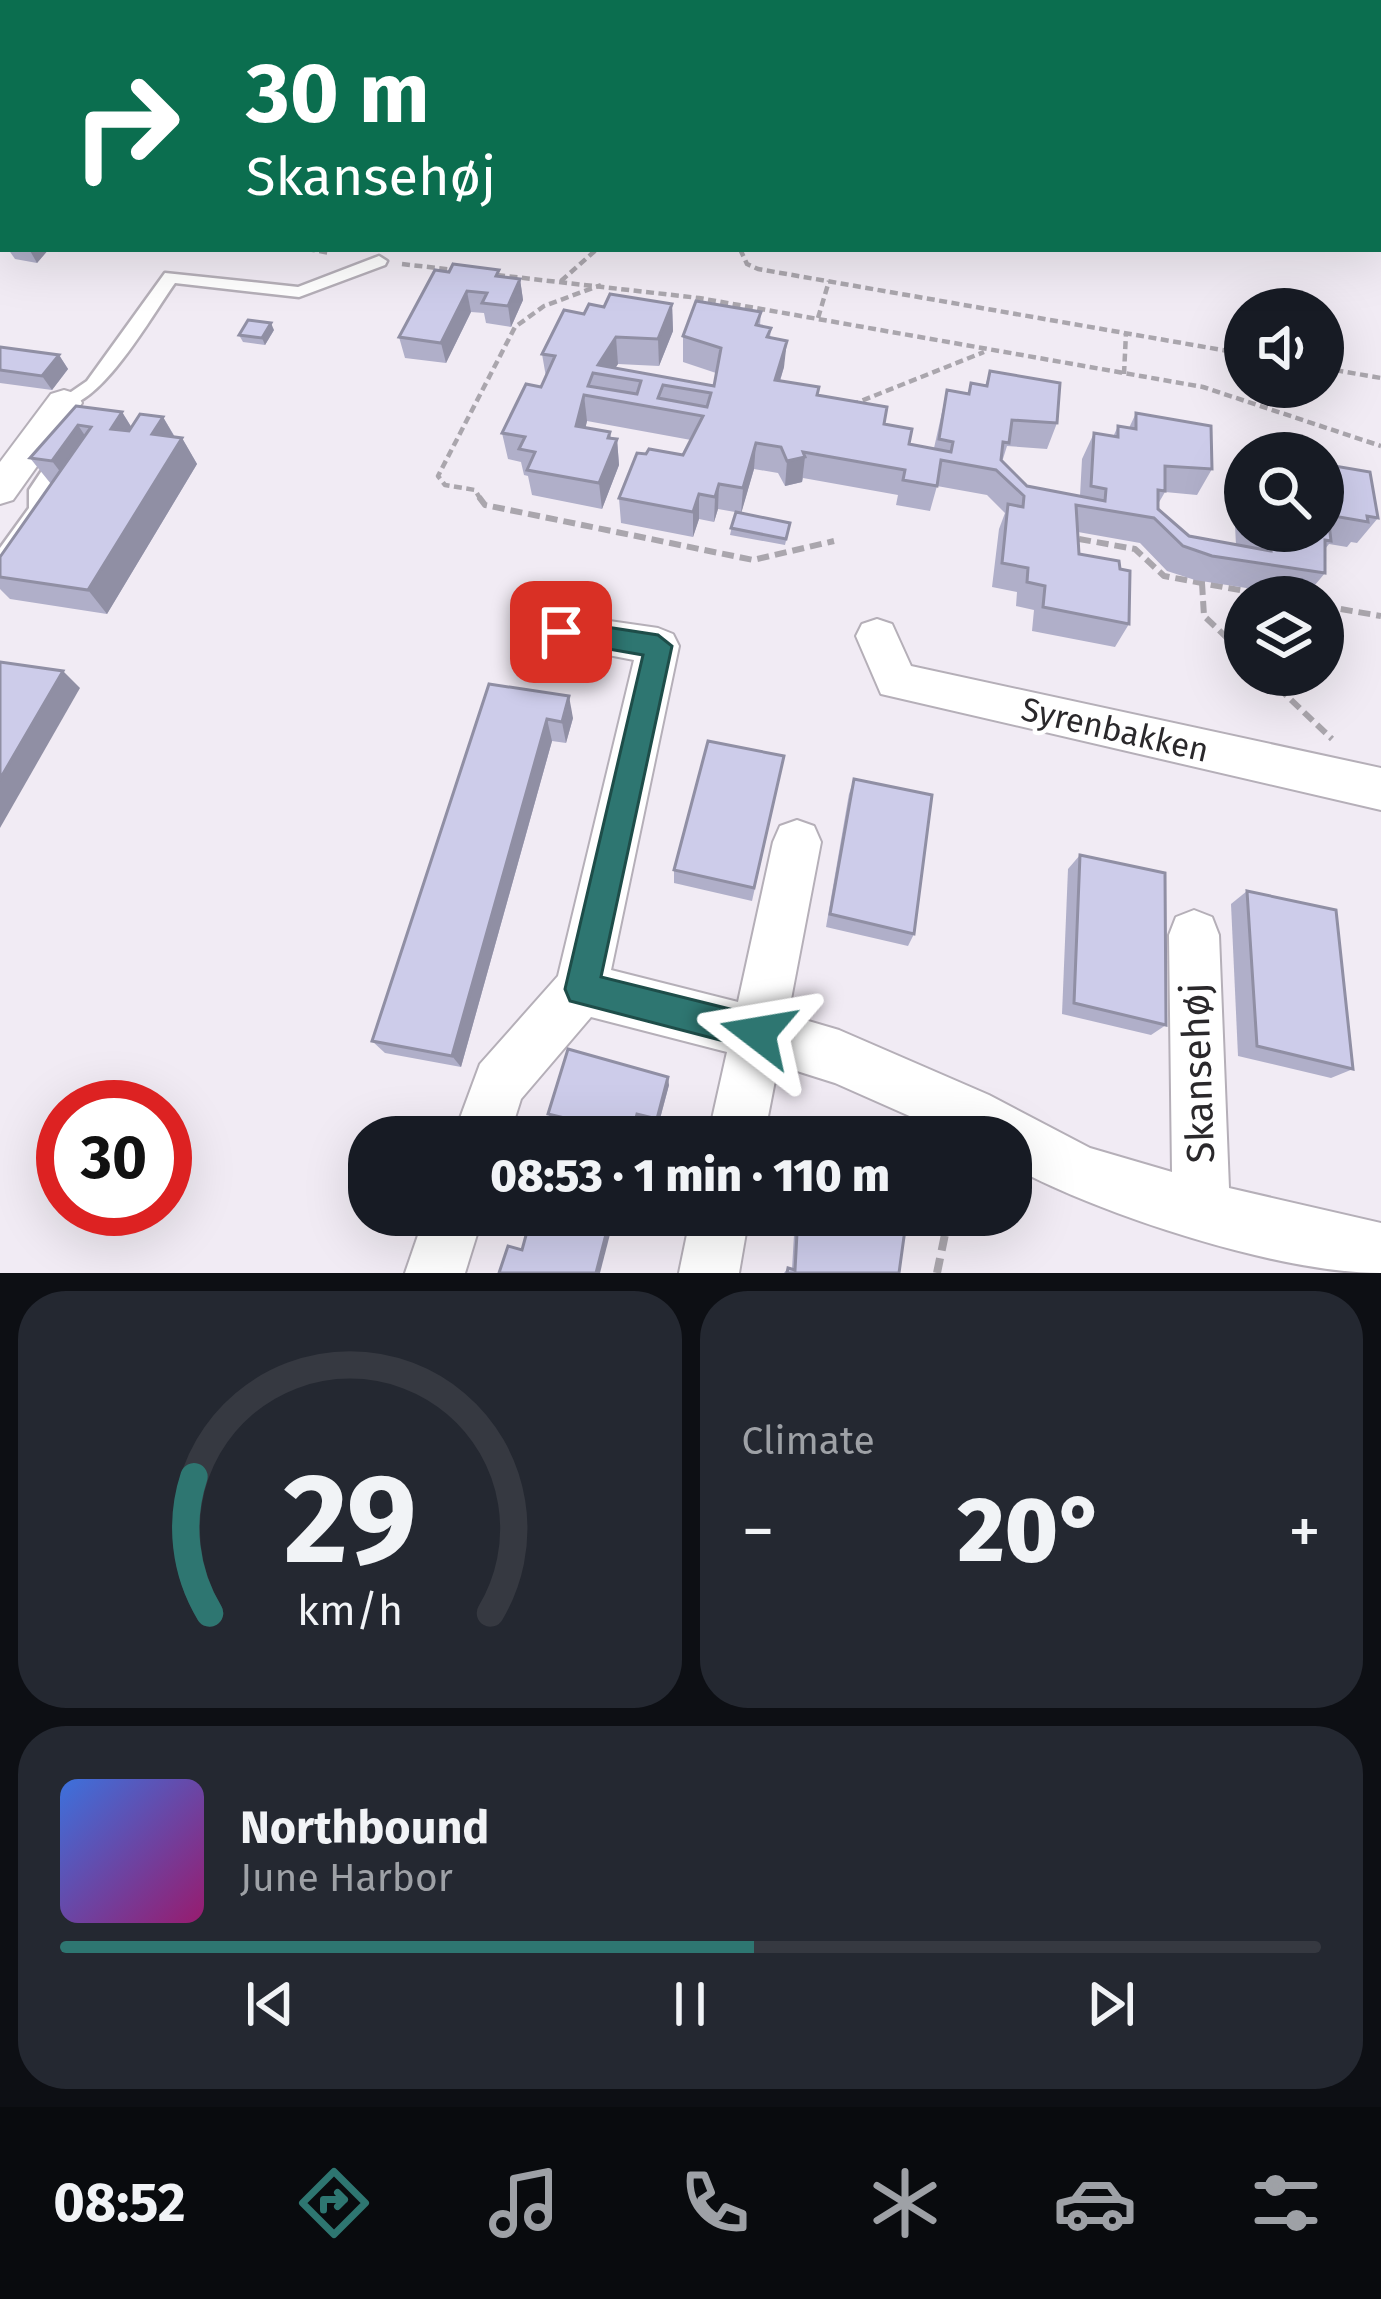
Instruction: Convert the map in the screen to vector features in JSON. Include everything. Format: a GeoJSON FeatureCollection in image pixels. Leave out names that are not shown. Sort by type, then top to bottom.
{"type":"FeatureCollection","features":[{"type":"Feature","properties":{"kind":"street"},"geometry":{"type":"LineString","coordinates":[[0,490],[79,416]]}},
{"type":"Feature","properties":{"kind":"street"},"geometry":{"type":"LineString","coordinates":[[488,1116],[499,1083],[581,989],[658,646],[561,632]]}},
{"type":"Feature","properties":{"kind":"street","name":"Syrenbakken"},"geometry":{"type":"LineString","coordinates":[[877,636],[896,681],[1381,789]]}},
{"type":"Feature","properties":{"kind":"street"},"geometry":{"type":"LineString","coordinates":[[740,1116],[797,842]]}},
{"type":"Feature","properties":{"kind":"street","name":"Skansehøj"},"geometry":{"type":"LineString","coordinates":[[1194,935],[1202,1210]]}},
{"type":"Feature","properties":{"kind":"street","name":"Skansehøj"},"geometry":{"type":"LineString","coordinates":[[581,989],[839,1057],[970,1114],[1080,1173],[1202,1210],[1381,1252]]}},
{"type":"Feature","properties":{"kind":"street"},"geometry":{"type":"LineString","coordinates":[[435,1273],[447,1236]]}},
{"type":"Feature","properties":{"kind":"street"},"geometry":{"type":"LineString","coordinates":[[709,1273],[716,1236]]}},
{"type":"Feature","properties":{"kind":"lane"},"geometry":{"type":"LineString","coordinates":[[0,563],[39,509],[38,490],[93,385],[171,277],[299,292],[379,261]]}},
{"type":"Feature","properties":{"kind":"path"},"geometry":{"type":"LineString","coordinates":[[325,252],[463,271]]}},
{"type":"Feature","properties":{"kind":"path"},"geometry":{"type":"LineString","coordinates":[[561,281],[594,252]]}},
{"type":"Feature","properties":{"kind":"path"},"geometry":{"type":"LineString","coordinates":[[741,252],[747,264],[758,269],[1224,350]]}},
{"type":"Feature","properties":{"kind":"path"},"geometry":{"type":"LineString","coordinates":[[484,274],[604,284],[1124,374],[1267,405],[1381,446]]}},
{"type":"Feature","properties":{"kind":"path"},"geometry":{"type":"LineString","coordinates":[[818,319],[829,281]]}},
{"type":"Feature","properties":{"kind":"path"},"geometry":{"type":"LineString","coordinates":[[604,284],[544,306],[515,327],[438,476],[445,485],[475,490],[485,505],[753,560],[834,541]]}},
{"type":"Feature","properties":{"kind":"path"},"geometry":{"type":"LineString","coordinates":[[1124,374],[1126,333]]}},
{"type":"Feature","properties":{"kind":"path"},"geometry":{"type":"LineString","coordinates":[[837,411],[988,351]]}},
{"type":"Feature","properties":{"kind":"path"},"geometry":{"type":"LineString","coordinates":[[1344,372],[1381,378]]}},
{"type":"Feature","properties":{"kind":"path"},"geometry":{"type":"LineString","coordinates":[[1079,539],[1135,549],[1164,576],[1224,587]]}},
{"type":"Feature","properties":{"kind":"path"},"geometry":{"type":"LineString","coordinates":[[1202,583],[1204,616],[1224,636]]}},
{"type":"Feature","properties":{"kind":"path"},"geometry":{"type":"LineString","coordinates":[[1344,610],[1381,616]]}},
{"type":"Feature","properties":{"kind":"path"},"geometry":{"type":"LineString","coordinates":[[1287,696],[1348,754]]}},
{"type":"Feature","properties":{"kind":"path"},"geometry":{"type":"LineString","coordinates":[[937,1273],[945,1236]]}},
{"type":"Feature","properties":{"kind":"building"},"geometry":{"type":"Polygon","coordinates":[[[453,264],[499,270],[496,276],[520,279],[508,306],[482,303],[487,293],[467,291],[441,343],[399,337],[435,270],[449,272],[453,264]]]}},
{"type":"Feature","properties":{"kind":"building"},"geometry":{"type":"Polygon","coordinates":[[[610,294],[672,304],[658,339],[616,337],[598,365],[714,386],[721,348],[683,336],[696,301],[761,312],[756,325],[771,328],[767,337],[787,341],[775,380],[819,387],[817,395],[887,407],[884,424],[912,429],[909,444],[951,452],[953,442],[939,439],[947,390],[969,394],[971,383],[987,386],[990,371],[1060,383],[1057,423],[1012,420],[1009,443],[1003,442],[1001,460],[1027,486],[1105,501],[1106,489],[1091,486],[1094,433],[1118,437],[1118,426],[1136,429],[1136,413],[1211,426],[1212,469],[1165,466],[1165,491],[1158,490],[1158,509],[1189,536],[1224,542],[1224,552],[1325,552],[1325,573],[1212,556],[1183,546],[1154,518],[1076,505],[1079,554],[1119,561],[1120,569],[1130,571],[1129,624],[1043,607],[1045,586],[1027,582],[1028,568],[1002,563],[1008,504],[1023,507],[1024,496],[996,470],[941,460],[937,486],[903,480],[905,470],[803,452],[805,457],[787,461],[781,447],[756,443],[743,488],[719,484],[715,497],[699,494],[693,512],[619,498],[637,453],[646,454],[649,449],[683,455],[703,416],[584,395],[576,426],[610,432],[608,438],[617,439],[599,483],[527,470],[535,452],[519,449],[525,437],[502,433],[526,384],[541,387],[555,356],[542,354],[564,310],[584,314],[589,304],[604,307],[610,294]],[[593,373],[588,386],[637,394],[641,381],[593,373]],[[663,385],[658,398],[707,407],[711,393],[663,385]]]}},
{"type":"Feature","properties":{"kind":"building"},"geometry":{"type":"Polygon","coordinates":[[[248,320],[271,323],[262,338],[239,335],[248,320]]]}},
{"type":"Feature","properties":{"kind":"building"},"geometry":{"type":"Polygon","coordinates":[[[0,347],[59,355],[42,376],[0,370],[0,347]]]}},
{"type":"Feature","properties":{"kind":"building"},"geometry":{"type":"Polygon","coordinates":[[[76,406],[122,412],[111,429],[129,431],[140,414],[163,417],[152,434],[182,438],[88,590],[0,577],[0,557],[91,427],[78,425],[52,461],[30,458],[76,406]]]}},
{"type":"Feature","properties":{"kind":"building"},"geometry":{"type":"Polygon","coordinates":[[[1344,468],[1370,472],[1378,518],[1367,516],[1368,522],[1344,518],[1344,468]]]}},
{"type":"Feature","properties":{"kind":"building"},"geometry":{"type":"Polygon","coordinates":[[[736,512],[790,523],[786,539],[731,528],[736,512]]]}},
{"type":"Feature","properties":{"kind":"building"},"geometry":{"type":"Polygon","coordinates":[[[0,662],[63,671],[0,779],[0,662]]]}},
{"type":"Feature","properties":{"kind":"building"},"geometry":{"type":"Polygon","coordinates":[[[489,684],[569,696],[562,722],[547,719],[452,1056],[372,1041],[489,684]]]}},
{"type":"Feature","properties":{"kind":"building"},"geometry":{"type":"Polygon","coordinates":[[[708,741],[784,756],[754,888],[674,870],[708,741]]]}},
{"type":"Feature","properties":{"kind":"building"},"geometry":{"type":"Polygon","coordinates":[[[854,779],[932,795],[914,934],[830,914],[854,779]]]}},
{"type":"Feature","properties":{"kind":"building"},"geometry":{"type":"Polygon","coordinates":[[[1080,855],[1165,873],[1166,1025],[1074,1003],[1080,855]]]}},
{"type":"Feature","properties":{"kind":"building"},"geometry":{"type":"Polygon","coordinates":[[[1247,891],[1336,910],[1353,1069],[1257,1046],[1247,891]]]}},
{"type":"Feature","properties":{"kind":"building"},"geometry":{"type":"Polygon","coordinates":[[[568,1049],[668,1077],[658,1116],[548,1114],[568,1049]]]}},
{"type":"Feature","properties":{"kind":"building"},"geometry":{"type":"Polygon","coordinates":[[[526,1236],[606,1236],[596,1273],[499,1273],[508,1246],[522,1250],[526,1236]]]}},
{"type":"Feature","properties":{"kind":"building"},"geometry":{"type":"Polygon","coordinates":[[[797,1236],[904,1236],[899,1273],[787,1273],[788,1268],[795,1270],[797,1236]]]}},
{"type":"Feature","properties":{"kind":"route"},"geometry":{"type":"LineString","coordinates":[[561,632],[658,646],[581,989],[758,1033]]}}]}
